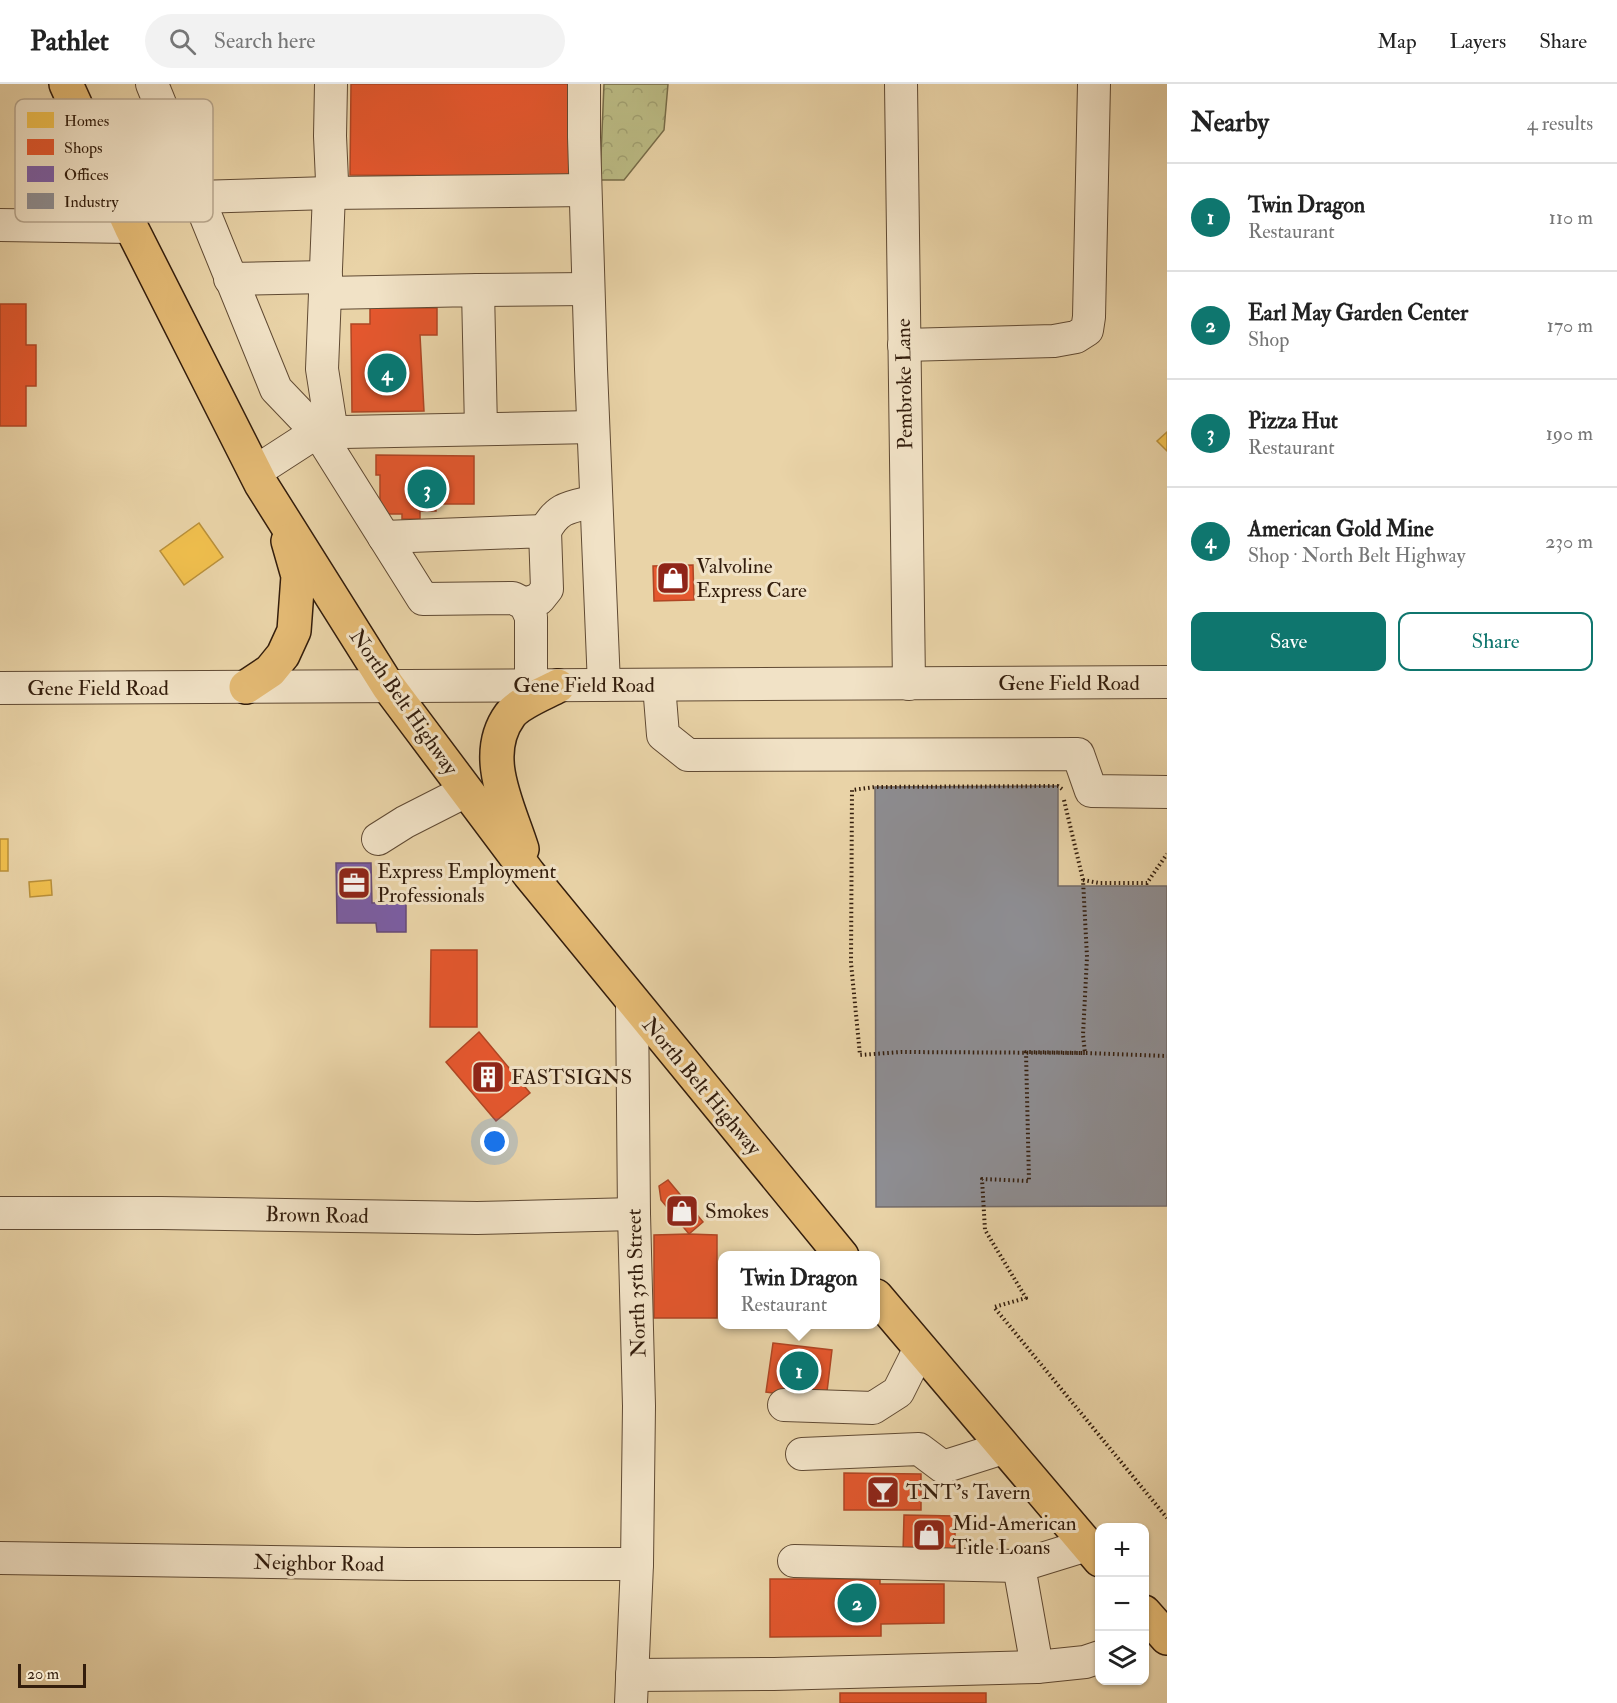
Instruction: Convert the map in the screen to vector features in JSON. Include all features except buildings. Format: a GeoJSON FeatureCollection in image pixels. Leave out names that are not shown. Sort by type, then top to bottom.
{"type":"FeatureCollection","features":[{"type":"Feature","properties":{"kind":"main road","name":"North Belt Highway"},"geometry":{"type":"LineString","coordinates":[[66,84],[73,99]]}},
{"type":"Feature","properties":{"kind":"main road","name":"North Belt Highway"},"geometry":{"type":"LineString","coordinates":[[129,222],[255,471],[388,686],[529,874],[838,1251]]}},
{"type":"Feature","properties":{"kind":"main road"},"geometry":{"type":"LineString","coordinates":[[246,687],[270,671],[283,655],[294,631],[298,576],[281,516]]}},
{"type":"Feature","properties":{"kind":"main road"},"geometry":{"type":"LineString","coordinates":[[529,874],[513,820],[501,793],[497,765],[499,738],[511,713],[545,686]]}},
{"type":"Feature","properties":{"kind":"main road"},"geometry":{"type":"LineString","coordinates":[[880,1301],[919,1350],[1093,1552]]}},
{"type":"Feature","properties":{"kind":"street"},"geometry":{"type":"LineString","coordinates":[[152,84],[158,99]]}},
{"type":"Feature","properties":{"kind":"street"},"geometry":{"type":"LineString","coordinates":[[326,434],[322,369],[329,193],[332,181],[331,84]]}},
{"type":"Feature","properties":{"kind":"street"},"geometry":{"type":"LineString","coordinates":[[584,84],[588,289],[604,685]]}},
{"type":"Feature","properties":{"kind":"street","name":"Pembroke Lane"},"geometry":{"type":"LineString","coordinates":[[901,84],[909,684]]}},
{"type":"Feature","properties":{"kind":"street"},"geometry":{"type":"LineString","coordinates":[[904,345],[1054,341],[1076,337],[1087,330],[1094,84]]}},
{"type":"Feature","properties":{"kind":"street"},"geometry":{"type":"LineString","coordinates":[[213,197],[585,190]]}},
{"type":"Feature","properties":{"kind":"street"},"geometry":{"type":"LineString","coordinates":[[207,222],[276,389],[326,434],[384,537],[423,599],[513,598],[525,604],[531,617],[545,686]]}},
{"type":"Feature","properties":{"kind":"street"},"geometry":{"type":"LineString","coordinates":[[0,225],[131,226]]}},
{"type":"Feature","properties":{"kind":"street"},"geometry":{"type":"LineString","coordinates":[[230,279],[478,290],[588,289]]}},
{"type":"Feature","properties":{"kind":"street"},"geometry":{"type":"LineString","coordinates":[[478,290],[481,429]]}},
{"type":"Feature","properties":{"kind":"street"},"geometry":{"type":"LineString","coordinates":[[255,471],[306,440],[326,434],[593,427]]}},
{"type":"Feature","properties":{"kind":"street"},"geometry":{"type":"LineString","coordinates":[[525,604],[539,598],[547,589],[546,531],[553,516],[568,507],[596,501]]}},
{"type":"Feature","properties":{"kind":"street"},"geometry":{"type":"LineString","coordinates":[[384,537],[546,531]]}},
{"type":"Feature","properties":{"kind":"street","name":"Gene Field Road"},"geometry":{"type":"LineString","coordinates":[[0,688],[1167,682]]}},
{"type":"Feature","properties":{"kind":"street"},"geometry":{"type":"LineString","coordinates":[[659,685],[663,735],[688,754],[1078,754],[1091,791],[1167,792]]}},
{"type":"Feature","properties":{"kind":"street"},"geometry":{"type":"LineString","coordinates":[[378,839],[405,822],[466,791]]}},
{"type":"Feature","properties":{"kind":"street","name":"North 35th Street"},"geometry":{"type":"LineString","coordinates":[[632,1001],[639,1407],[637,1564],[632,1689]]}},
{"type":"Feature","properties":{"kind":"street","name":"Brown Road"},"geometry":{"type":"LineString","coordinates":[[0,1213],[477,1218],[634,1214]]}},
{"type":"Feature","properties":{"kind":"street"},"geometry":{"type":"LineString","coordinates":[[784,1405],[873,1408],[898,1392],[919,1350]]}},
{"type":"Feature","properties":{"kind":"street"},"geometry":{"type":"LineString","coordinates":[[802,1454],[919,1449],[944,1467],[1003,1448]]}},
{"type":"Feature","properties":{"kind":"street"},"geometry":{"type":"LineString","coordinates":[[794,1561],[1019,1566],[1093,1552]]}},
{"type":"Feature","properties":{"kind":"street","name":"Neighbor Road"},"geometry":{"type":"LineString","coordinates":[[0,1558],[406,1564],[637,1564]]}},
{"type":"Feature","properties":{"kind":"street"},"geometry":{"type":"LineString","coordinates":[[1019,1566],[1037,1667]]}},
{"type":"Feature","properties":{"kind":"street"},"geometry":{"type":"LineString","coordinates":[[632,1689],[774,1674],[1037,1667],[1085,1662],[1095,1659]]}},
{"type":"Feature","properties":{"kind":"path"},"geometry":{"type":"LineString","coordinates":[[1058,786],[1062,788],[1083,880],[1086,957],[1083,1035],[1085,1053],[901,1052],[860,1055],[851,963],[852,790],[875,787],[1058,786]]}},
{"type":"Feature","properties":{"kind":"path"},"geometry":{"type":"LineString","coordinates":[[1083,880],[1099,883],[1147,883],[1167,854]]}},
{"type":"Feature","properties":{"kind":"path"},"geometry":{"type":"LineString","coordinates":[[1167,1056],[1026,1052],[1029,1181],[982,1179],[985,1230],[1026,1298],[994,1307],[1167,1518]]}},
{"type":"Feature","properties":{"kind":"green space"},"geometry":{"type":"Polygon","coordinates":[[[604,84],[668,84],[664,130],[624,180],[600,180],[604,84]]]}},
{"type":"Feature","properties":{"kind":"place","name":"American Gold Mine"},"geometry":{"type":"Point","coordinates":[387,373]}},
{"type":"Feature","properties":{"kind":"place","name":"Pizza Hut"},"geometry":{"type":"Point","coordinates":[427,489]}},
{"type":"Feature","properties":{"kind":"place","name":"Valvoline Express Care"},"geometry":{"type":"Point","coordinates":[673,578]}},
{"type":"Feature","properties":{"kind":"place","name":"Express Employment Professionals"},"geometry":{"type":"Point","coordinates":[354,883]}},
{"type":"Feature","properties":{"kind":"place","name":"FASTSIGNS"},"geometry":{"type":"Point","coordinates":[488,1077]}},
{"type":"Feature","properties":{"kind":"place","name":"Smokes"},"geometry":{"type":"Point","coordinates":[682,1211]}},
{"type":"Feature","properties":{"kind":"place","name":"Twin Dragon"},"geometry":{"type":"Point","coordinates":[799,1371]}},
{"type":"Feature","properties":{"kind":"place","name":"TNT's Tavern"},"geometry":{"type":"Point","coordinates":[883,1492]}},
{"type":"Feature","properties":{"kind":"place","name":"Mid-American Title Loans"},"geometry":{"type":"Point","coordinates":[929,1535]}},
{"type":"Feature","properties":{"kind":"place","name":"Earl May Garden Center"},"geometry":{"type":"Point","coordinates":[857,1603]}}]}
